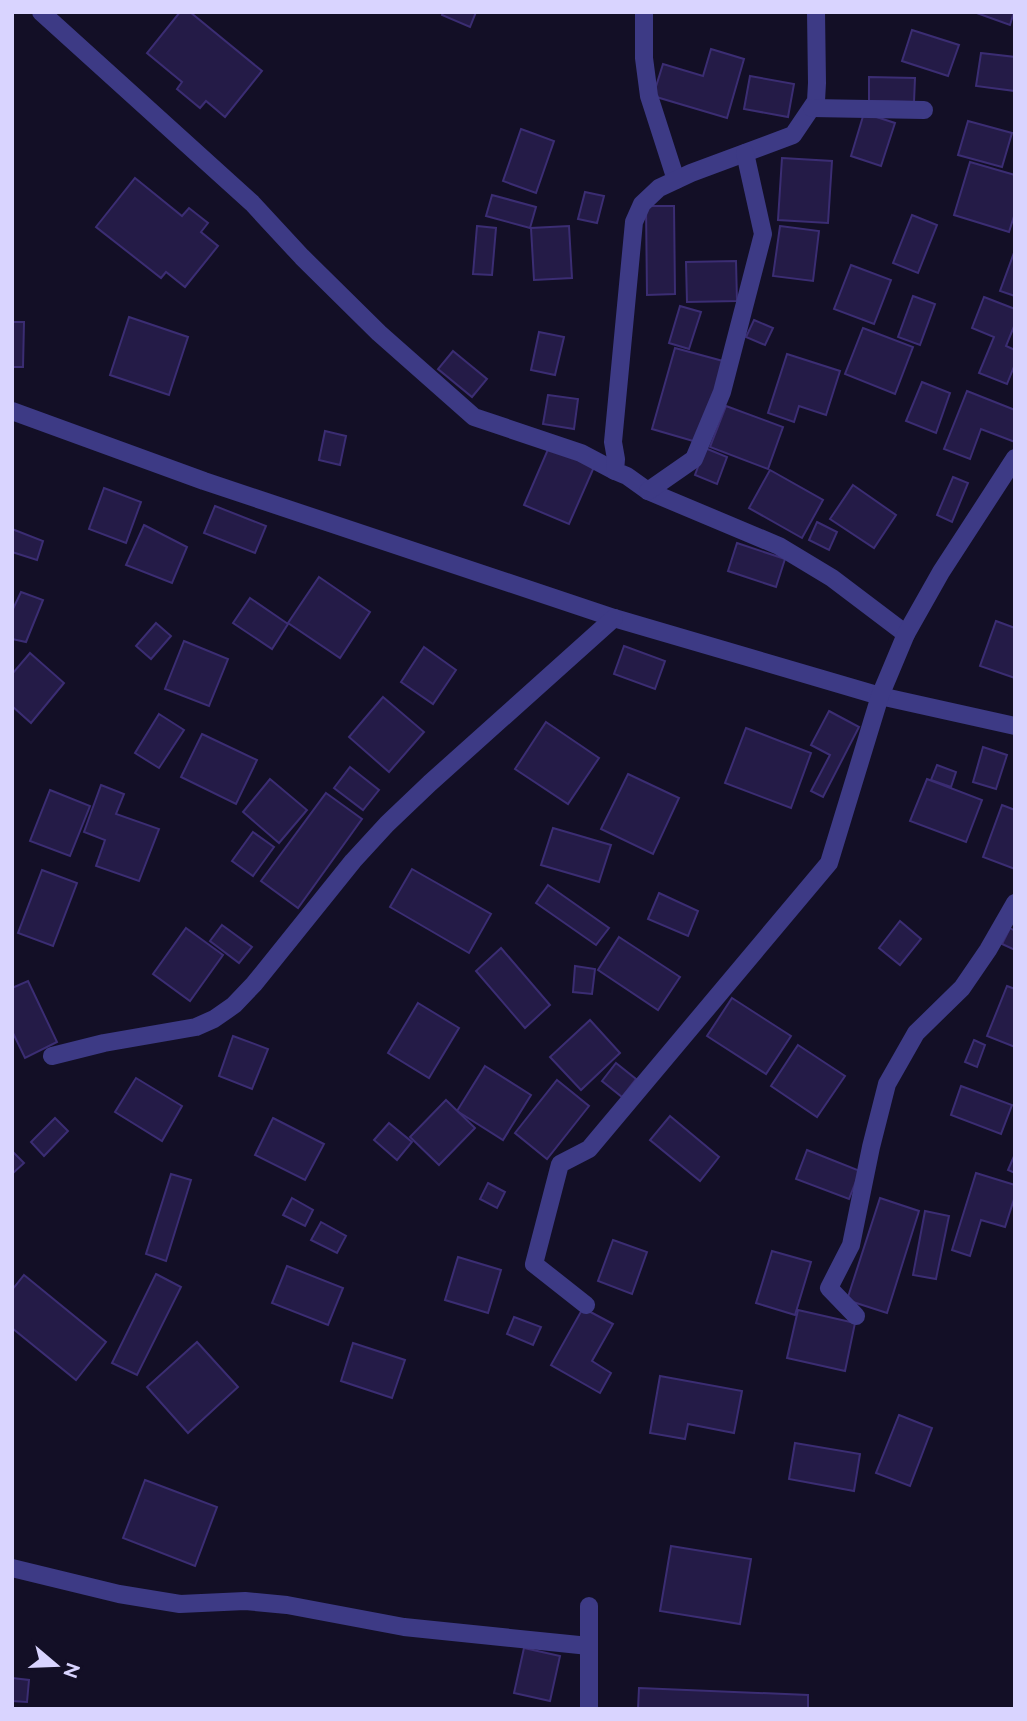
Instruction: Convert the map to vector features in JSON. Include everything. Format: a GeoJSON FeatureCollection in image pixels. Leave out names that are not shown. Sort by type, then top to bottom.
{"type":"FeatureCollection","features":[{"type":"Feature","properties":{"kind":"street"},"geometry":{"type":"LineString","coordinates":[[41,12],[252,203],[379,333],[474,417],[581,453],[627,476],[648,491],[779,546],[832,578],[906,634]]}},
{"type":"Feature","properties":{"kind":"street"},"geometry":{"type":"LineString","coordinates":[[643,12],[644,58],[649,96],[676,180]]}},
{"type":"Feature","properties":{"kind":"street"},"geometry":{"type":"LineString","coordinates":[[615,471],[616,459],[612,442],[634,222],[642,204],[659,188],[793,135],[816,101],[816,12]]}},
{"type":"Feature","properties":{"kind":"street"},"geometry":{"type":"LineString","coordinates":[[812,108],[924,110]]}},
{"type":"Feature","properties":{"kind":"street"},"geometry":{"type":"LineString","coordinates":[[648,491],[694,459],[722,392],[763,234],[745,153]]}},
{"type":"Feature","properties":{"kind":"street"},"geometry":{"type":"LineString","coordinates":[[12,411],[204,481],[614,618],[880,696],[1015,726]]}},
{"type":"Feature","properties":{"kind":"street"},"geometry":{"type":"LineString","coordinates":[[586,1305],[534,1264],[560,1164],[589,1149],[829,863],[880,696],[906,634],[941,572],[1015,458]]}},
{"type":"Feature","properties":{"kind":"street"},"geometry":{"type":"LineString","coordinates":[[52,1055],[196,1027],[234,1005],[387,824],[614,618]]}},
{"type":"Feature","properties":{"kind":"street"},"geometry":{"type":"LineString","coordinates":[[856,1316],[829,1288],[851,1245],[887,1084],[916,1033],[962,988],[1015,903]]}},
{"type":"Feature","properties":{"kind":"street"},"geometry":{"type":"LineString","coordinates":[[12,1568],[119,1594],[180,1604],[245,1601],[287,1605],[404,1627],[589,1646]]}},
{"type":"Feature","properties":{"kind":"street"},"geometry":{"type":"LineString","coordinates":[[589,1606],[589,1709]]}},
{"type":"Feature","properties":{"kind":"building"},"geometry":{"type":"Polygon","coordinates":[[[180,12],[190,12],[262,71],[225,117],[206,101],[200,108],[177,89],[182,82],[147,53],[180,12]]]}},
{"type":"Feature","properties":{"kind":"building"},"geometry":{"type":"Polygon","coordinates":[[[443,12],[476,12],[470,27],[442,15],[443,12]]]}},
{"type":"Feature","properties":{"kind":"building"},"geometry":{"type":"Polygon","coordinates":[[[974,12],[1014,12],[1010,25],[974,12]]]}},
{"type":"Feature","properties":{"kind":"building"},"geometry":{"type":"Polygon","coordinates":[[[912,30],[959,45],[948,76],[902,61],[912,30]]]}},
{"type":"Feature","properties":{"kind":"building"},"geometry":{"type":"Polygon","coordinates":[[[711,49],[744,59],[727,118],[653,96],[663,64],[703,76],[711,49]]]}},
{"type":"Feature","properties":{"kind":"building"},"geometry":{"type":"Polygon","coordinates":[[[981,53],[1015,57],[1015,91],[976,86],[981,53]]]}},
{"type":"Feature","properties":{"kind":"building"},"geometry":{"type":"Polygon","coordinates":[[[750,76],[794,84],[788,117],[744,109],[750,76]]]}},
{"type":"Feature","properties":{"kind":"building"},"geometry":{"type":"Polygon","coordinates":[[[869,77],[915,78],[914,102],[869,101],[869,77]]]}},
{"type":"Feature","properties":{"kind":"building"},"geometry":{"type":"Polygon","coordinates":[[[864,113],[895,123],[881,166],[851,156],[864,113]]]}},
{"type":"Feature","properties":{"kind":"building"},"geometry":{"type":"Polygon","coordinates":[[[968,121],[1012,133],[1002,167],[958,155],[968,121]]]}},
{"type":"Feature","properties":{"kind":"building"},"geometry":{"type":"Polygon","coordinates":[[[521,129],[554,141],[536,193],[503,181],[521,129]]]}},
{"type":"Feature","properties":{"kind":"building"},"geometry":{"type":"Polygon","coordinates":[[[782,158],[832,161],[828,223],[778,220],[782,158]]]}},
{"type":"Feature","properties":{"kind":"building"},"geometry":{"type":"Polygon","coordinates":[[[970,162],[1015,175],[1015,213],[1009,232],[954,215],[970,162]]]}},
{"type":"Feature","properties":{"kind":"building"},"geometry":{"type":"Polygon","coordinates":[[[135,178],[182,216],[189,208],[208,223],[201,232],[218,246],[185,287],[166,272],[161,278],[96,227],[135,178]]]}},
{"type":"Feature","properties":{"kind":"building"},"geometry":{"type":"Polygon","coordinates":[[[585,192],[604,196],[597,223],[578,219],[585,192]]]}},
{"type":"Feature","properties":{"kind":"building"},"geometry":{"type":"Polygon","coordinates":[[[492,195],[536,207],[530,228],[486,216],[492,195]]]}},
{"type":"Feature","properties":{"kind":"building"},"geometry":{"type":"Polygon","coordinates":[[[646,206],[674,206],[675,294],[647,295],[646,206]]]}},
{"type":"Feature","properties":{"kind":"building"},"geometry":{"type":"Polygon","coordinates":[[[912,215],[937,225],[918,273],[893,263],[912,215]]]}},
{"type":"Feature","properties":{"kind":"building"},"geometry":{"type":"Polygon","coordinates":[[[477,226],[496,228],[492,275],[473,274],[477,226]]]}},
{"type":"Feature","properties":{"kind":"building"},"geometry":{"type":"Polygon","coordinates":[[[569,226],[572,278],[534,280],[531,228],[569,226]]]}},
{"type":"Feature","properties":{"kind":"building"},"geometry":{"type":"Polygon","coordinates":[[[780,226],[819,231],[813,281],[773,276],[780,226]]]}},
{"type":"Feature","properties":{"kind":"building"},"geometry":{"type":"Polygon","coordinates":[[[1015,250],[1015,296],[1000,291],[1015,250]]]}},
{"type":"Feature","properties":{"kind":"building"},"geometry":{"type":"Polygon","coordinates":[[[736,261],[737,301],[687,302],[686,262],[736,261]]]}},
{"type":"Feature","properties":{"kind":"building"},"geometry":{"type":"Polygon","coordinates":[[[851,265],[891,280],[874,324],[834,309],[851,265]]]}},
{"type":"Feature","properties":{"kind":"building"},"geometry":{"type":"Polygon","coordinates":[[[913,296],[935,304],[920,345],[898,337],[913,296]]]}},
{"type":"Feature","properties":{"kind":"building"},"geometry":{"type":"Polygon","coordinates":[[[984,297],[1015,309],[1015,324],[1006,346],[1015,350],[1015,364],[1007,384],[979,373],[994,337],[972,328],[984,297]]]}},
{"type":"Feature","properties":{"kind":"building"},"geometry":{"type":"Polygon","coordinates":[[[680,306],[701,312],[689,349],[669,343],[680,306]]]}},
{"type":"Feature","properties":{"kind":"building"},"geometry":{"type":"Polygon","coordinates":[[[129,317],[188,337],[169,395],[110,375],[129,317]]]}},
{"type":"Feature","properties":{"kind":"building"},"geometry":{"type":"Polygon","coordinates":[[[754,320],[773,328],[765,345],[746,337],[754,320]]]}},
{"type":"Feature","properties":{"kind":"building"},"geometry":{"type":"Polygon","coordinates":[[[12,322],[24,322],[23,367],[12,367],[12,322]]]}},
{"type":"Feature","properties":{"kind":"building"},"geometry":{"type":"Polygon","coordinates":[[[863,328],[913,347],[895,394],[845,374],[863,328]]]}},
{"type":"Feature","properties":{"kind":"building"},"geometry":{"type":"Polygon","coordinates":[[[539,332],[564,337],[555,375],[531,370],[539,332]]]}},
{"type":"Feature","properties":{"kind":"building"},"geometry":{"type":"Polygon","coordinates":[[[675,348],[723,361],[700,443],[652,429],[675,348]]]}},
{"type":"Feature","properties":{"kind":"building"},"geometry":{"type":"Polygon","coordinates":[[[453,351],[487,379],[472,397],[438,369],[453,351]]]}},
{"type":"Feature","properties":{"kind":"building"},"geometry":{"type":"Polygon","coordinates":[[[787,354],[840,371],[826,415],[799,406],[794,422],[768,413],[787,354]]]}},
{"type":"Feature","properties":{"kind":"building"},"geometry":{"type":"Polygon","coordinates":[[[922,382],[950,393],[936,433],[906,421],[922,382]]]}},
{"type":"Feature","properties":{"kind":"building"},"geometry":{"type":"Polygon","coordinates":[[[967,391],[1015,410],[1015,442],[981,429],[970,459],[944,449],[967,391]]]}},
{"type":"Feature","properties":{"kind":"building"},"geometry":{"type":"Polygon","coordinates":[[[548,395],[578,399],[574,429],[543,424],[548,395]]]}},
{"type":"Feature","properties":{"kind":"building"},"geometry":{"type":"Polygon","coordinates":[[[726,406],[783,427],[768,469],[710,447],[726,406]]]}},
{"type":"Feature","properties":{"kind":"building"},"geometry":{"type":"Polygon","coordinates":[[[325,431],[346,436],[340,465],[319,460],[325,431]]]}},
{"type":"Feature","properties":{"kind":"building"},"geometry":{"type":"Polygon","coordinates":[[[549,447],[594,467],[569,524],[524,505],[549,447]]]}},
{"type":"Feature","properties":{"kind":"building"},"geometry":{"type":"Polygon","coordinates":[[[705,448],[727,457],[717,484],[695,475],[705,448]]]}},
{"type":"Feature","properties":{"kind":"building"},"geometry":{"type":"Polygon","coordinates":[[[770,470],[823,500],[802,538],[749,508],[770,470]]]}},
{"type":"Feature","properties":{"kind":"building"},"geometry":{"type":"Polygon","coordinates":[[[953,477],[968,483],[952,522],[937,515],[953,477]]]}},
{"type":"Feature","properties":{"kind":"building"},"geometry":{"type":"Polygon","coordinates":[[[853,485],[896,515],[874,548],[830,519],[853,485]]]}},
{"type":"Feature","properties":{"kind":"building"},"geometry":{"type":"Polygon","coordinates":[[[104,488],[141,502],[126,543],[89,529],[104,488]]]}},
{"type":"Feature","properties":{"kind":"building"},"geometry":{"type":"Polygon","coordinates":[[[215,506],[266,526],[255,553],[204,533],[215,506]]]}},
{"type":"Feature","properties":{"kind":"building"},"geometry":{"type":"Polygon","coordinates":[[[817,522],[837,532],[829,550],[809,540],[817,522]]]}},
{"type":"Feature","properties":{"kind":"building"},"geometry":{"type":"Polygon","coordinates":[[[144,525],[187,547],[172,583],[126,565],[144,525]]]}},
{"type":"Feature","properties":{"kind":"building"},"geometry":{"type":"Polygon","coordinates":[[[12,529],[43,541],[37,560],[12,552],[12,529]]]}},
{"type":"Feature","properties":{"kind":"building"},"geometry":{"type":"Polygon","coordinates":[[[737,543],[785,559],[776,587],[728,571],[737,543]]]}},
{"type":"Feature","properties":{"kind":"building"},"geometry":{"type":"Polygon","coordinates":[[[319,577],[370,612],[340,658],[288,623],[319,577]]]}},
{"type":"Feature","properties":{"kind":"building"},"geometry":{"type":"Polygon","coordinates":[[[21,592],[43,600],[26,642],[12,639],[12,611],[21,592]]]}},
{"type":"Feature","properties":{"kind":"building"},"geometry":{"type":"Polygon","coordinates":[[[250,598],[288,624],[272,649],[233,623],[250,598]]]}},
{"type":"Feature","properties":{"kind":"building"},"geometry":{"type":"Polygon","coordinates":[[[996,621],[1015,628],[1015,678],[980,666],[996,621]]]}},
{"type":"Feature","properties":{"kind":"building"},"geometry":{"type":"Polygon","coordinates":[[[156,623],[171,636],[151,659],[136,646],[156,623]]]}},
{"type":"Feature","properties":{"kind":"building"},"geometry":{"type":"Polygon","coordinates":[[[184,641],[228,659],[209,706],[165,689],[184,641]]]}},
{"type":"Feature","properties":{"kind":"building"},"geometry":{"type":"Polygon","coordinates":[[[624,646],[665,661],[655,689],[614,674],[624,646]]]}},
{"type":"Feature","properties":{"kind":"building"},"geometry":{"type":"Polygon","coordinates":[[[424,647],[456,670],[433,704],[401,682],[424,647]]]}},
{"type":"Feature","properties":{"kind":"building"},"geometry":{"type":"Polygon","coordinates":[[[30,653],[64,683],[31,723],[12,706],[12,674],[30,653]]]}},
{"type":"Feature","properties":{"kind":"building"},"geometry":{"type":"Polygon","coordinates":[[[383,697],[424,732],[389,772],[349,737],[383,697]]]}},
{"type":"Feature","properties":{"kind":"building"},"geometry":{"type":"Polygon","coordinates":[[[829,711],[859,727],[823,797],[811,791],[830,755],[811,745],[829,711]]]}},
{"type":"Feature","properties":{"kind":"building"},"geometry":{"type":"Polygon","coordinates":[[[159,714],[184,730],[159,768],[135,753],[159,714]]]}},
{"type":"Feature","properties":{"kind":"building"},"geometry":{"type":"Polygon","coordinates":[[[546,722],[599,758],[568,804],[515,769],[546,722]]]}},
{"type":"Feature","properties":{"kind":"building"},"geometry":{"type":"Polygon","coordinates":[[[746,728],[811,753],[791,808],[725,783],[746,728]]]}},
{"type":"Feature","properties":{"kind":"building"},"geometry":{"type":"Polygon","coordinates":[[[202,734],[257,760],[236,804],[181,777],[202,734]]]}},
{"type":"Feature","properties":{"kind":"building"},"geometry":{"type":"Polygon","coordinates":[[[983,747],[1007,755],[996,789],[973,782],[983,747]]]}},
{"type":"Feature","properties":{"kind":"building"},"geometry":{"type":"Polygon","coordinates":[[[937,765],[956,772],[951,787],[931,780],[937,765]]]}},
{"type":"Feature","properties":{"kind":"building"},"geometry":{"type":"Polygon","coordinates":[[[350,767],[379,790],[363,810],[334,788],[350,767]]]}},
{"type":"Feature","properties":{"kind":"building"},"geometry":{"type":"Polygon","coordinates":[[[628,774],[679,798],[653,854],[601,829],[628,774]]]}},
{"type":"Feature","properties":{"kind":"building"},"geometry":{"type":"Polygon","coordinates":[[[270,779],[307,810],[279,843],[243,812],[270,779]]]}},
{"type":"Feature","properties":{"kind":"building"},"geometry":{"type":"Polygon","coordinates":[[[927,779],[982,800],[966,842],[910,821],[927,779]]]}},
{"type":"Feature","properties":{"kind":"building"},"geometry":{"type":"Polygon","coordinates":[[[101,785],[124,794],[116,814],[159,829],[139,881],[96,866],[105,840],[84,832],[101,785]]]}},
{"type":"Feature","properties":{"kind":"building"},"geometry":{"type":"Polygon","coordinates":[[[50,790],[90,806],[70,856],[30,841],[50,790]]]}},
{"type":"Feature","properties":{"kind":"building"},"geometry":{"type":"Polygon","coordinates":[[[326,793],[362,819],[298,908],[261,881],[326,793]]]}},
{"type":"Feature","properties":{"kind":"building"},"geometry":{"type":"Polygon","coordinates":[[[1002,805],[1015,810],[1015,869],[983,857],[1002,805]]]}},
{"type":"Feature","properties":{"kind":"building"},"geometry":{"type":"Polygon","coordinates":[[[553,828],[611,845],[599,882],[541,865],[553,828]]]}},
{"type":"Feature","properties":{"kind":"building"},"geometry":{"type":"Polygon","coordinates":[[[253,832],[274,847],[253,876],[232,861],[253,832]]]}},
{"type":"Feature","properties":{"kind":"building"},"geometry":{"type":"Polygon","coordinates":[[[412,869],[491,914],[469,953],[390,907],[412,869]]]}},
{"type":"Feature","properties":{"kind":"building"},"geometry":{"type":"Polygon","coordinates":[[[42,870],[77,883],[53,946],[18,933],[42,870]]]}},
{"type":"Feature","properties":{"kind":"building"},"geometry":{"type":"Polygon","coordinates":[[[548,885],[609,928],[596,945],[536,903],[548,885]]]}},
{"type":"Feature","properties":{"kind":"building"},"geometry":{"type":"Polygon","coordinates":[[[659,893],[698,911],[688,936],[648,919],[659,893]]]}},
{"type":"Feature","properties":{"kind":"building"},"geometry":{"type":"Polygon","coordinates":[[[900,921],[921,939],[900,965],[879,948],[900,921]]]}},
{"type":"Feature","properties":{"kind":"building"},"geometry":{"type":"Polygon","coordinates":[[[222,925],[252,947],[239,963],[210,941],[222,925]]]}},
{"type":"Feature","properties":{"kind":"building"},"geometry":{"type":"Polygon","coordinates":[[[186,928],[223,955],[190,1001],[153,974],[186,928]]]}},
{"type":"Feature","properties":{"kind":"building"},"geometry":{"type":"Polygon","coordinates":[[[1010,928],[1015,931],[1015,950],[1002,944],[1010,928]]]}},
{"type":"Feature","properties":{"kind":"building"},"geometry":{"type":"Polygon","coordinates":[[[619,937],[680,977],[658,1010],[598,970],[619,937]]]}},
{"type":"Feature","properties":{"kind":"building"},"geometry":{"type":"Polygon","coordinates":[[[501,948],[550,1005],[525,1028],[476,971],[501,948]]]}},
{"type":"Feature","properties":{"kind":"building"},"geometry":{"type":"Polygon","coordinates":[[[575,966],[595,969],[592,994],[573,992],[575,966]]]}},
{"type":"Feature","properties":{"kind":"building"},"geometry":{"type":"Polygon","coordinates":[[[28,981],[57,1042],[25,1058],[12,1031],[12,988],[28,981]]]}},
{"type":"Feature","properties":{"kind":"building"},"geometry":{"type":"Polygon","coordinates":[[[1007,986],[1015,989],[1015,1047],[987,1036],[1007,986]]]}},
{"type":"Feature","properties":{"kind":"building"},"geometry":{"type":"Polygon","coordinates":[[[732,998],[791,1036],[766,1074],[707,1036],[732,998]]]}},
{"type":"Feature","properties":{"kind":"building"},"geometry":{"type":"Polygon","coordinates":[[[418,1003],[459,1028],[429,1078],[388,1053],[418,1003]]]}},
{"type":"Feature","properties":{"kind":"building"},"geometry":{"type":"Polygon","coordinates":[[[590,1020],[620,1053],[581,1090],[550,1057],[590,1020]]]}},
{"type":"Feature","properties":{"kind":"building"},"geometry":{"type":"Polygon","coordinates":[[[233,1036],[268,1049],[252,1089],[219,1076],[233,1036]]]}},
{"type":"Feature","properties":{"kind":"building"},"geometry":{"type":"Polygon","coordinates":[[[974,1040],[985,1045],[977,1067],[965,1062],[974,1040]]]}},
{"type":"Feature","properties":{"kind":"building"},"geometry":{"type":"Polygon","coordinates":[[[798,1045],[845,1076],[817,1117],[771,1086],[798,1045]]]}},
{"type":"Feature","properties":{"kind":"building"},"geometry":{"type":"Polygon","coordinates":[[[616,1063],[636,1079],[622,1097],[602,1081],[616,1063]]]}},
{"type":"Feature","properties":{"kind":"building"},"geometry":{"type":"Polygon","coordinates":[[[485,1066],[531,1095],[503,1140],[457,1111],[485,1066]]]}},
{"type":"Feature","properties":{"kind":"building"},"geometry":{"type":"Polygon","coordinates":[[[136,1078],[182,1106],[162,1141],[115,1112],[136,1078]]]}},
{"type":"Feature","properties":{"kind":"building"},"geometry":{"type":"Polygon","coordinates":[[[557,1080],[589,1106],[547,1159],[515,1133],[557,1080]]]}},
{"type":"Feature","properties":{"kind":"building"},"geometry":{"type":"Polygon","coordinates":[[[961,1086],[1012,1105],[1001,1134],[951,1115],[961,1086]]]}},
{"type":"Feature","properties":{"kind":"building"},"geometry":{"type":"Polygon","coordinates":[[[446,1100],[475,1128],[439,1165],[410,1137],[446,1100]]]}},
{"type":"Feature","properties":{"kind":"building"},"geometry":{"type":"Polygon","coordinates":[[[670,1116],[719,1157],[700,1181],[650,1140],[670,1116]]]}},
{"type":"Feature","properties":{"kind":"building"},"geometry":{"type":"Polygon","coordinates":[[[55,1118],[68,1131],[44,1156],[31,1142],[55,1118]]]}},
{"type":"Feature","properties":{"kind":"building"},"geometry":{"type":"Polygon","coordinates":[[[273,1118],[324,1144],[305,1180],[255,1155],[273,1118]]]}},
{"type":"Feature","properties":{"kind":"building"},"geometry":{"type":"Polygon","coordinates":[[[389,1123],[412,1142],[397,1160],[374,1140],[389,1123]]]}},
{"type":"Feature","properties":{"kind":"building"},"geometry":{"type":"Polygon","coordinates":[[[807,1150],[860,1171],[849,1199],[796,1179],[807,1150]]]}},
{"type":"Feature","properties":{"kind":"building"},"geometry":{"type":"Polygon","coordinates":[[[12,1151],[24,1163],[12,1174],[12,1151]]]}},
{"type":"Feature","properties":{"kind":"building"},"geometry":{"type":"Polygon","coordinates":[[[1015,1154],[1015,1173],[1008,1170],[1015,1154]]]}},
{"type":"Feature","properties":{"kind":"building"},"geometry":{"type":"Polygon","coordinates":[[[976,1173],[1015,1185],[1015,1196],[1005,1227],[981,1220],[970,1256],[952,1250],[976,1173]]]}},
{"type":"Feature","properties":{"kind":"building"},"geometry":{"type":"Polygon","coordinates":[[[171,1174],[191,1180],[166,1261],[146,1254],[171,1174]]]}},
{"type":"Feature","properties":{"kind":"building"},"geometry":{"type":"Polygon","coordinates":[[[488,1183],[505,1192],[497,1208],[480,1199],[488,1183]]]}},
{"type":"Feature","properties":{"kind":"building"},"geometry":{"type":"Polygon","coordinates":[[[292,1198],[313,1210],[305,1226],[283,1215],[292,1198]]]}},
{"type":"Feature","properties":{"kind":"building"},"geometry":{"type":"Polygon","coordinates":[[[880,1198],[919,1211],[887,1313],[847,1300],[880,1198]]]}},
{"type":"Feature","properties":{"kind":"building"},"geometry":{"type":"Polygon","coordinates":[[[925,1211],[949,1216],[936,1279],[913,1275],[925,1211]]]}},
{"type":"Feature","properties":{"kind":"building"},"geometry":{"type":"Polygon","coordinates":[[[321,1222],[346,1236],[337,1253],[311,1240],[321,1222]]]}},
{"type":"Feature","properties":{"kind":"building"},"geometry":{"type":"Polygon","coordinates":[[[613,1240],[647,1252],[632,1294],[598,1281],[613,1240]]]}},
{"type":"Feature","properties":{"kind":"building"},"geometry":{"type":"Polygon","coordinates":[[[772,1251],[811,1262],[795,1315],[756,1303],[772,1251]]]}},
{"type":"Feature","properties":{"kind":"building"},"geometry":{"type":"Polygon","coordinates":[[[458,1257],[501,1270],[488,1313],[445,1300],[458,1257]]]}},
{"type":"Feature","properties":{"kind":"building"},"geometry":{"type":"Polygon","coordinates":[[[287,1266],[343,1288],[328,1325],[272,1303],[287,1266]]]}},
{"type":"Feature","properties":{"kind":"building"},"geometry":{"type":"Polygon","coordinates":[[[156,1274],[181,1287],[137,1375],[112,1363],[156,1274]]]}},
{"type":"Feature","properties":{"kind":"building"},"geometry":{"type":"Polygon","coordinates":[[[24,1275],[106,1342],[76,1380],[12,1328],[12,1290],[24,1275]]]}},
{"type":"Feature","properties":{"kind":"building"},"geometry":{"type":"Polygon","coordinates":[[[583,1308],[613,1324],[592,1361],[611,1373],[600,1393],[551,1365],[583,1308]]]}},
{"type":"Feature","properties":{"kind":"building"},"geometry":{"type":"Polygon","coordinates":[[[798,1310],[855,1323],[845,1371],[787,1358],[798,1310]]]}},
{"type":"Feature","properties":{"kind":"building"},"geometry":{"type":"Polygon","coordinates":[[[514,1317],[541,1327],[533,1345],[507,1334],[514,1317]]]}},
{"type":"Feature","properties":{"kind":"building"},"geometry":{"type":"Polygon","coordinates":[[[197,1342],[238,1387],[188,1433],[147,1387],[197,1342]]]}},
{"type":"Feature","properties":{"kind":"building"},"geometry":{"type":"Polygon","coordinates":[[[353,1343],[405,1360],[392,1398],[341,1381],[353,1343]]]}},
{"type":"Feature","properties":{"kind":"building"},"geometry":{"type":"Polygon","coordinates":[[[660,1376],[742,1391],[734,1433],[688,1424],[685,1439],[650,1433],[660,1376]]]}},
{"type":"Feature","properties":{"kind":"building"},"geometry":{"type":"Polygon","coordinates":[[[899,1415],[932,1428],[910,1486],[876,1473],[899,1415]]]}},
{"type":"Feature","properties":{"kind":"building"},"geometry":{"type":"Polygon","coordinates":[[[795,1443],[860,1454],[854,1491],[789,1479],[795,1443]]]}},
{"type":"Feature","properties":{"kind":"building"},"geometry":{"type":"Polygon","coordinates":[[[145,1480],[217,1507],[195,1566],[123,1538],[145,1480]]]}},
{"type":"Feature","properties":{"kind":"building"},"geometry":{"type":"Polygon","coordinates":[[[671,1546],[751,1559],[740,1624],[660,1611],[671,1546]]]}},
{"type":"Feature","properties":{"kind":"building"},"geometry":{"type":"Polygon","coordinates":[[[524,1648],[560,1656],[550,1701],[514,1693],[524,1648]]]}},
{"type":"Feature","properties":{"kind":"building"},"geometry":{"type":"Polygon","coordinates":[[[12,1678],[29,1680],[27,1702],[12,1701],[12,1678]]]}},
{"type":"Feature","properties":{"kind":"building"},"geometry":{"type":"Polygon","coordinates":[[[639,1688],[808,1695],[808,1709],[638,1709],[639,1688]]]}}]}
